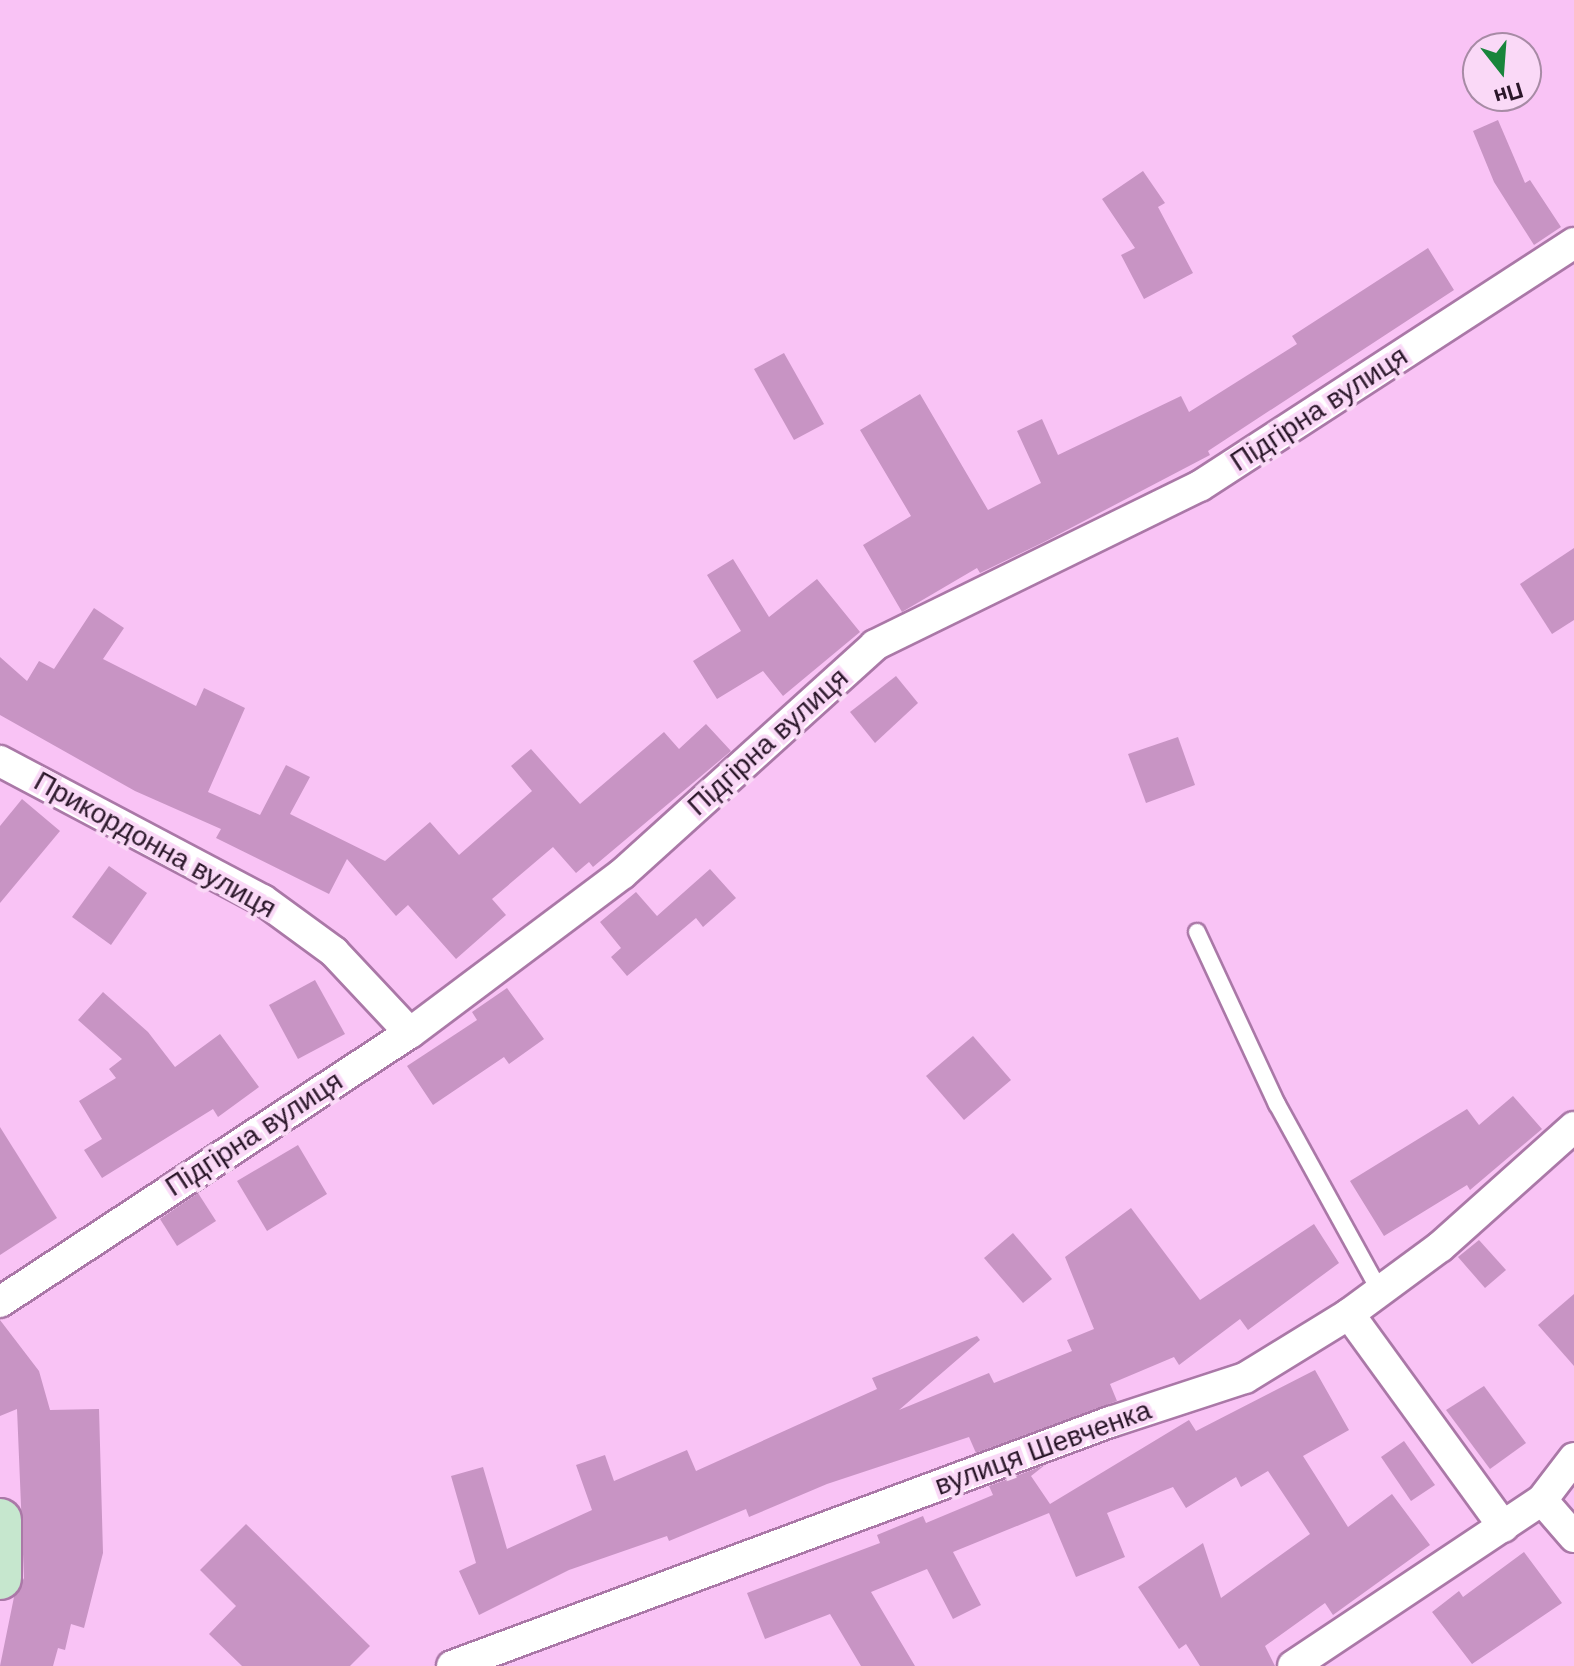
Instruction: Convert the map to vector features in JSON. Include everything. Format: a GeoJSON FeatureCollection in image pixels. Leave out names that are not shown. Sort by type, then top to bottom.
{"type":"FeatureCollection","features":[{"type":"Feature","properties":{"kind":"street","name":"Підгірна вулиця"},"geometry":{"type":"LineString","coordinates":[[0,1302],[410,1033],[622,874],[875,645],[1200,486],[1574,243]]}},
{"type":"Feature","properties":{"kind":"street","name":"Прикордонна вулиця"},"geometry":{"type":"LineString","coordinates":[[0,761],[263,900],[334,952],[410,1033]]}},
{"type":"Feature","properties":{"kind":"street","name":"вулиця Шевченка"},"geometry":{"type":"LineString","coordinates":[[452,1666],[1110,1422],[1245,1378],[1349,1314],[1440,1247],[1574,1127]]}},
{"type":"Feature","properties":{"kind":"street"},"geometry":{"type":"LineString","coordinates":[[1349,1314],[1504,1527]]}},
{"type":"Feature","properties":{"kind":"street"},"geometry":{"type":"LineString","coordinates":[[1293,1666],[1542,1500],[1574,1458]]}},
{"type":"Feature","properties":{"kind":"street"},"geometry":{"type":"LineString","coordinates":[[1542,1500],[1574,1537]]}},
{"type":"Feature","properties":{"kind":"street"},"geometry":{"type":"LineString","coordinates":[[0,1520],[0,1578]]}},
{"type":"Feature","properties":{"kind":"lane"},"geometry":{"type":"LineString","coordinates":[[1197,932],[1277,1104],[1380,1291]]}},
{"type":"Feature","properties":{"kind":"building"},"geometry":{"type":"Polygon","coordinates":[[[1498,120],[1525,183],[1530,180],[1561,227],[1534,245],[1494,182],[1473,131],[1498,120]]]}},
{"type":"Feature","properties":{"kind":"building"},"geometry":{"type":"Polygon","coordinates":[[[1143,171],[1165,203],[1158,207],[1193,273],[1144,299],[1121,255],[1135,248],[1102,199],[1143,171]]]}},
{"type":"Feature","properties":{"kind":"building"},"geometry":{"type":"Polygon","coordinates":[[[1428,248],[1454,290],[1208,451],[1210,455],[1044,542],[980,573],[977,568],[902,612],[863,545],[911,516],[860,430],[920,394],[988,510],[1041,483],[1017,431],[1042,419],[1058,455],[1181,396],[1189,412],[1297,344],[1292,336],[1428,248]]]}},
{"type":"Feature","properties":{"kind":"building"},"geometry":{"type":"Polygon","coordinates":[[[784,353],[824,424],[794,440],[754,369],[784,353]]]}},
{"type":"Feature","properties":{"kind":"building"},"geometry":{"type":"Polygon","coordinates":[[[1574,548],[1574,620],[1552,634],[1520,584],[1574,548]]]}},
{"type":"Feature","properties":{"kind":"building"},"geometry":{"type":"Polygon","coordinates":[[[733,559],[769,617],[817,579],[860,632],[783,696],[763,671],[717,699],[693,661],[741,631],[707,575],[733,559]]]}},
{"type":"Feature","properties":{"kind":"building"},"geometry":{"type":"Polygon","coordinates":[[[94,608],[124,628],[103,659],[196,706],[204,688],[245,708],[208,792],[260,815],[286,765],[310,777],[290,814],[385,861],[430,822],[459,855],[532,791],[511,766],[531,749],[580,804],[664,732],[679,749],[706,724],[731,751],[593,867],[589,862],[576,873],[553,847],[492,899],[506,915],[456,959],[408,905],[396,916],[347,859],[329,894],[216,838],[221,829],[135,791],[0,715],[0,657],[27,681],[39,661],[54,669],[94,608]]]}},
{"type":"Feature","properties":{"kind":"building"},"geometry":{"type":"Polygon","coordinates":[[[896,676],[918,703],[875,743],[850,712],[896,676]]]}},
{"type":"Feature","properties":{"kind":"building"},"geometry":{"type":"Polygon","coordinates":[[[1178,737],[1195,785],[1146,803],[1128,754],[1178,737]]]}},
{"type":"Feature","properties":{"kind":"building"},"geometry":{"type":"Polygon","coordinates":[[[22,799],[60,831],[0,903],[0,826],[22,799]]]}},
{"type":"Feature","properties":{"kind":"building"},"geometry":{"type":"Polygon","coordinates":[[[109,866],[147,893],[111,945],[72,917],[109,866]]]}},
{"type":"Feature","properties":{"kind":"building"},"geometry":{"type":"Polygon","coordinates":[[[710,869],[736,898],[703,927],[696,918],[627,976],[611,957],[621,948],[600,922],[636,892],[657,916],[710,869]]]}},
{"type":"Feature","properties":{"kind":"building"},"geometry":{"type":"Polygon","coordinates":[[[315,980],[345,1034],[298,1059],[269,1005],[315,980]]]}},
{"type":"Feature","properties":{"kind":"building"},"geometry":{"type":"Polygon","coordinates":[[[507,988],[544,1039],[509,1064],[504,1057],[433,1105],[407,1066],[477,1020],[472,1012],[507,988]]]}},
{"type":"Feature","properties":{"kind":"building"},"geometry":{"type":"Polygon","coordinates":[[[103,992],[148,1032],[175,1067],[220,1034],[259,1087],[218,1117],[213,1109],[102,1178],[84,1150],[102,1139],[79,1101],[116,1078],[109,1069],[122,1059],[78,1020],[103,992]]]}},
{"type":"Feature","properties":{"kind":"building"},"geometry":{"type":"Polygon","coordinates":[[[973,1036],[1011,1080],[964,1120],[926,1076],[973,1036]]]}},
{"type":"Feature","properties":{"kind":"building"},"geometry":{"type":"Polygon","coordinates":[[[1513,1096],[1542,1129],[1470,1190],[1467,1185],[1384,1236],[1350,1181],[1467,1109],[1479,1125],[1513,1096]]]}},
{"type":"Feature","properties":{"kind":"building"},"geometry":{"type":"Polygon","coordinates":[[[0,1127],[57,1218],[0,1255],[0,1127]]]}},
{"type":"Feature","properties":{"kind":"building"},"geometry":{"type":"Polygon","coordinates":[[[298,1145],[327,1194],[267,1231],[237,1181],[298,1145]]]}},
{"type":"Feature","properties":{"kind":"building"},"geometry":{"type":"Polygon","coordinates":[[[198,1193],[216,1221],[177,1246],[160,1219],[198,1193]]]}},
{"type":"Feature","properties":{"kind":"building"},"geometry":{"type":"Polygon","coordinates":[[[1131,1208],[1200,1300],[1314,1224],[1339,1263],[1248,1330],[1240,1319],[1179,1365],[1174,1357],[1110,1384],[1117,1401],[976,1453],[969,1437],[827,1484],[749,1517],[746,1509],[669,1541],[667,1536],[569,1570],[479,1615],[459,1571],[476,1563],[451,1476],[483,1467],[507,1549],[592,1510],[576,1465],[605,1455],[614,1481],[687,1450],[696,1471],[877,1389],[872,1378],[977,1336],[980,1340],[899,1410],[989,1373],[994,1383],[1072,1351],[1067,1340],[1094,1329],[1065,1257],[1131,1208]]]}},
{"type":"Feature","properties":{"kind":"building"},"geometry":{"type":"Polygon","coordinates":[[[1013,1233],[1052,1279],[1023,1303],[984,1258],[1013,1233]]]}},
{"type":"Feature","properties":{"kind":"building"},"geometry":{"type":"Polygon","coordinates":[[[1479,1240],[1506,1270],[1485,1288],[1458,1257],[1479,1240]]]}},
{"type":"Feature","properties":{"kind":"building"},"geometry":{"type":"Polygon","coordinates":[[[1574,1294],[1574,1366],[1538,1325],[1574,1294]]]}},
{"type":"Feature","properties":{"kind":"building"},"geometry":{"type":"Polygon","coordinates":[[[0,1320],[39,1371],[50,1410],[99,1409],[103,1553],[84,1628],[71,1624],[65,1650],[58,1648],[53,1666],[0,1666],[14,1597],[24,1578],[17,1409],[0,1416],[0,1320]]]}},
{"type":"Feature","properties":{"kind":"building"},"geometry":{"type":"Polygon","coordinates":[[[1315,1370],[1349,1430],[1303,1456],[1348,1527],[1392,1494],[1430,1545],[1333,1615],[1325,1603],[1265,1646],[1275,1666],[1200,1666],[1186,1644],[1179,1649],[1138,1587],[1203,1543],[1221,1598],[1310,1534],[1268,1471],[1241,1487],[1236,1477],[1186,1508],[1173,1487],[1107,1513],[1125,1557],[1076,1577],[1049,1513],[953,1552],[981,1605],[953,1619],[927,1569],[871,1592],[915,1666],[861,1666],[830,1614],[765,1639],[747,1593],[880,1543],[877,1535],[923,1516],[926,1523],[993,1495],[989,1486],[1045,1465],[1031,1476],[1050,1504],[1189,1420],[1196,1431],[1315,1370]]]}},
{"type":"Feature","properties":{"kind":"building"},"geometry":{"type":"Polygon","coordinates":[[[1484,1386],[1526,1443],[1490,1469],[1446,1410],[1484,1386]]]}},
{"type":"Feature","properties":{"kind":"building"},"geometry":{"type":"Polygon","coordinates":[[[1404,1441],[1435,1485],[1411,1501],[1381,1457],[1404,1441]]]}},
{"type":"Feature","properties":{"kind":"building"},"geometry":{"type":"Polygon","coordinates":[[[246,1524],[370,1646],[350,1666],[242,1666],[209,1634],[236,1606],[200,1570],[246,1524]]]}},
{"type":"Feature","properties":{"kind":"building"},"geometry":{"type":"Polygon","coordinates":[[[1524,1552],[1562,1603],[1472,1664],[1432,1612],[1459,1591],[1463,1597],[1524,1552]]]}}]}
